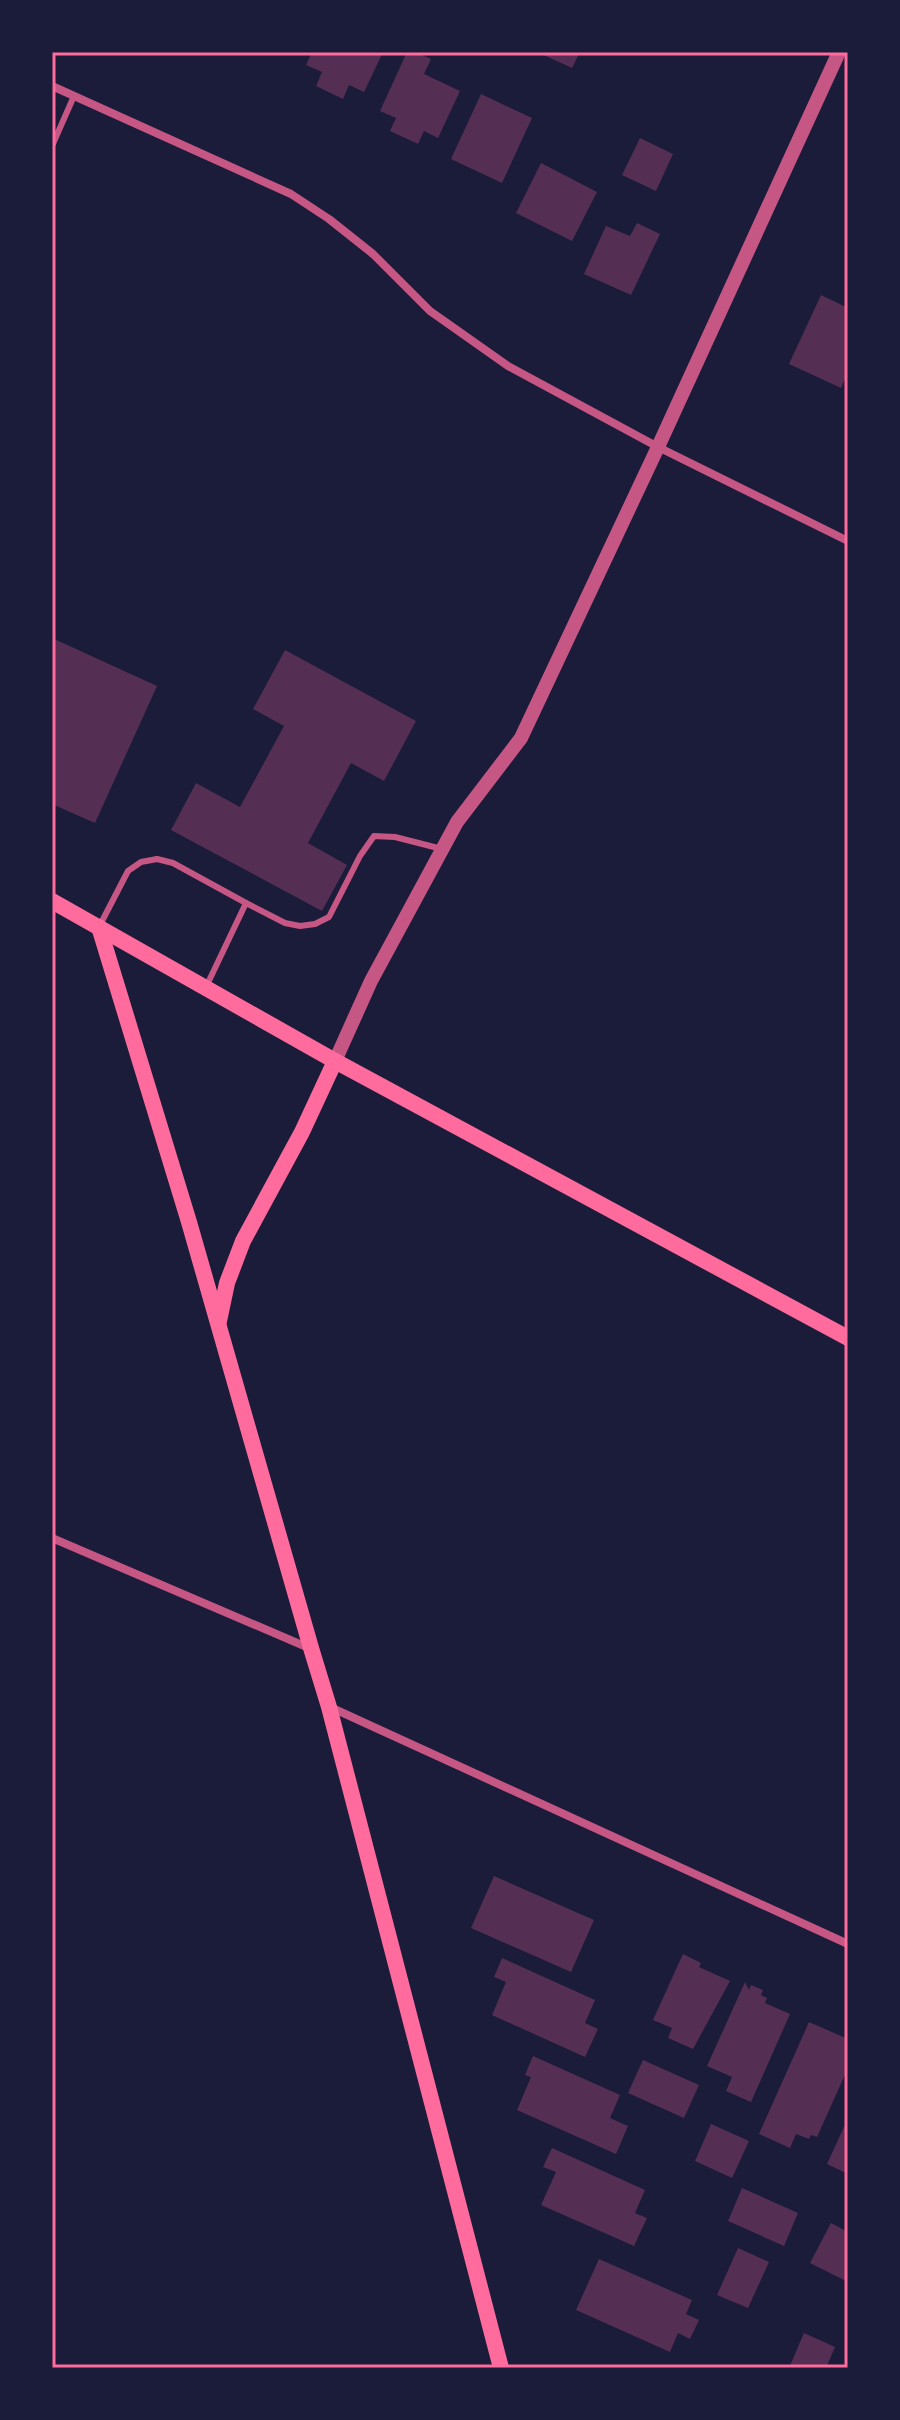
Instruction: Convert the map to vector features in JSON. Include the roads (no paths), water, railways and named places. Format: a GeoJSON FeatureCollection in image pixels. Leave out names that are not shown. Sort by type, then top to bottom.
{"type":"FeatureCollection","features":[{"type":"Feature","properties":{"kind":"main road"},"geometry":{"type":"LineString","coordinates":[[52,901],[335,1061],[848,1338]]}},
{"type":"Feature","properties":{"kind":"main road"},"geometry":{"type":"LineString","coordinates":[[99,927],[189,1222],[329,1707],[501,2368]]}},
{"type":"Feature","properties":{"kind":"main road"},"geometry":{"type":"LineString","coordinates":[[218,1327],[227,1283],[243,1241],[302,1132],[335,1061]]}},
{"type":"Feature","properties":{"kind":"street"},"geometry":{"type":"LineString","coordinates":[[335,1061],[371,981],[457,822],[521,738],[839,52]]}},
{"type":"Feature","properties":{"kind":"street"},"geometry":{"type":"LineString","coordinates":[[52,86],[291,194],[373,254],[430,311],[508,366],[658,447],[848,541]]}},
{"type":"Feature","properties":{"kind":"street"},"geometry":{"type":"LineString","coordinates":[[52,1538],[311,1648]]}},
{"type":"Feature","properties":{"kind":"street"},"geometry":{"type":"LineString","coordinates":[[329,1707],[848,1944]]}},
{"type":"Feature","properties":{"kind":"lane"},"geometry":{"type":"LineString","coordinates":[[52,146],[74,96]]}},
{"type":"Feature","properties":{"kind":"lane"},"geometry":{"type":"LineString","coordinates":[[99,927],[128,871],[141,862],[157,859],[173,863],[285,923],[300,926],[315,924],[329,917],[360,856],[374,836],[395,837],[442,849]]}},
{"type":"Feature","properties":{"kind":"lane"},"geometry":{"type":"LineString","coordinates":[[206,987],[246,903]]}}]}
